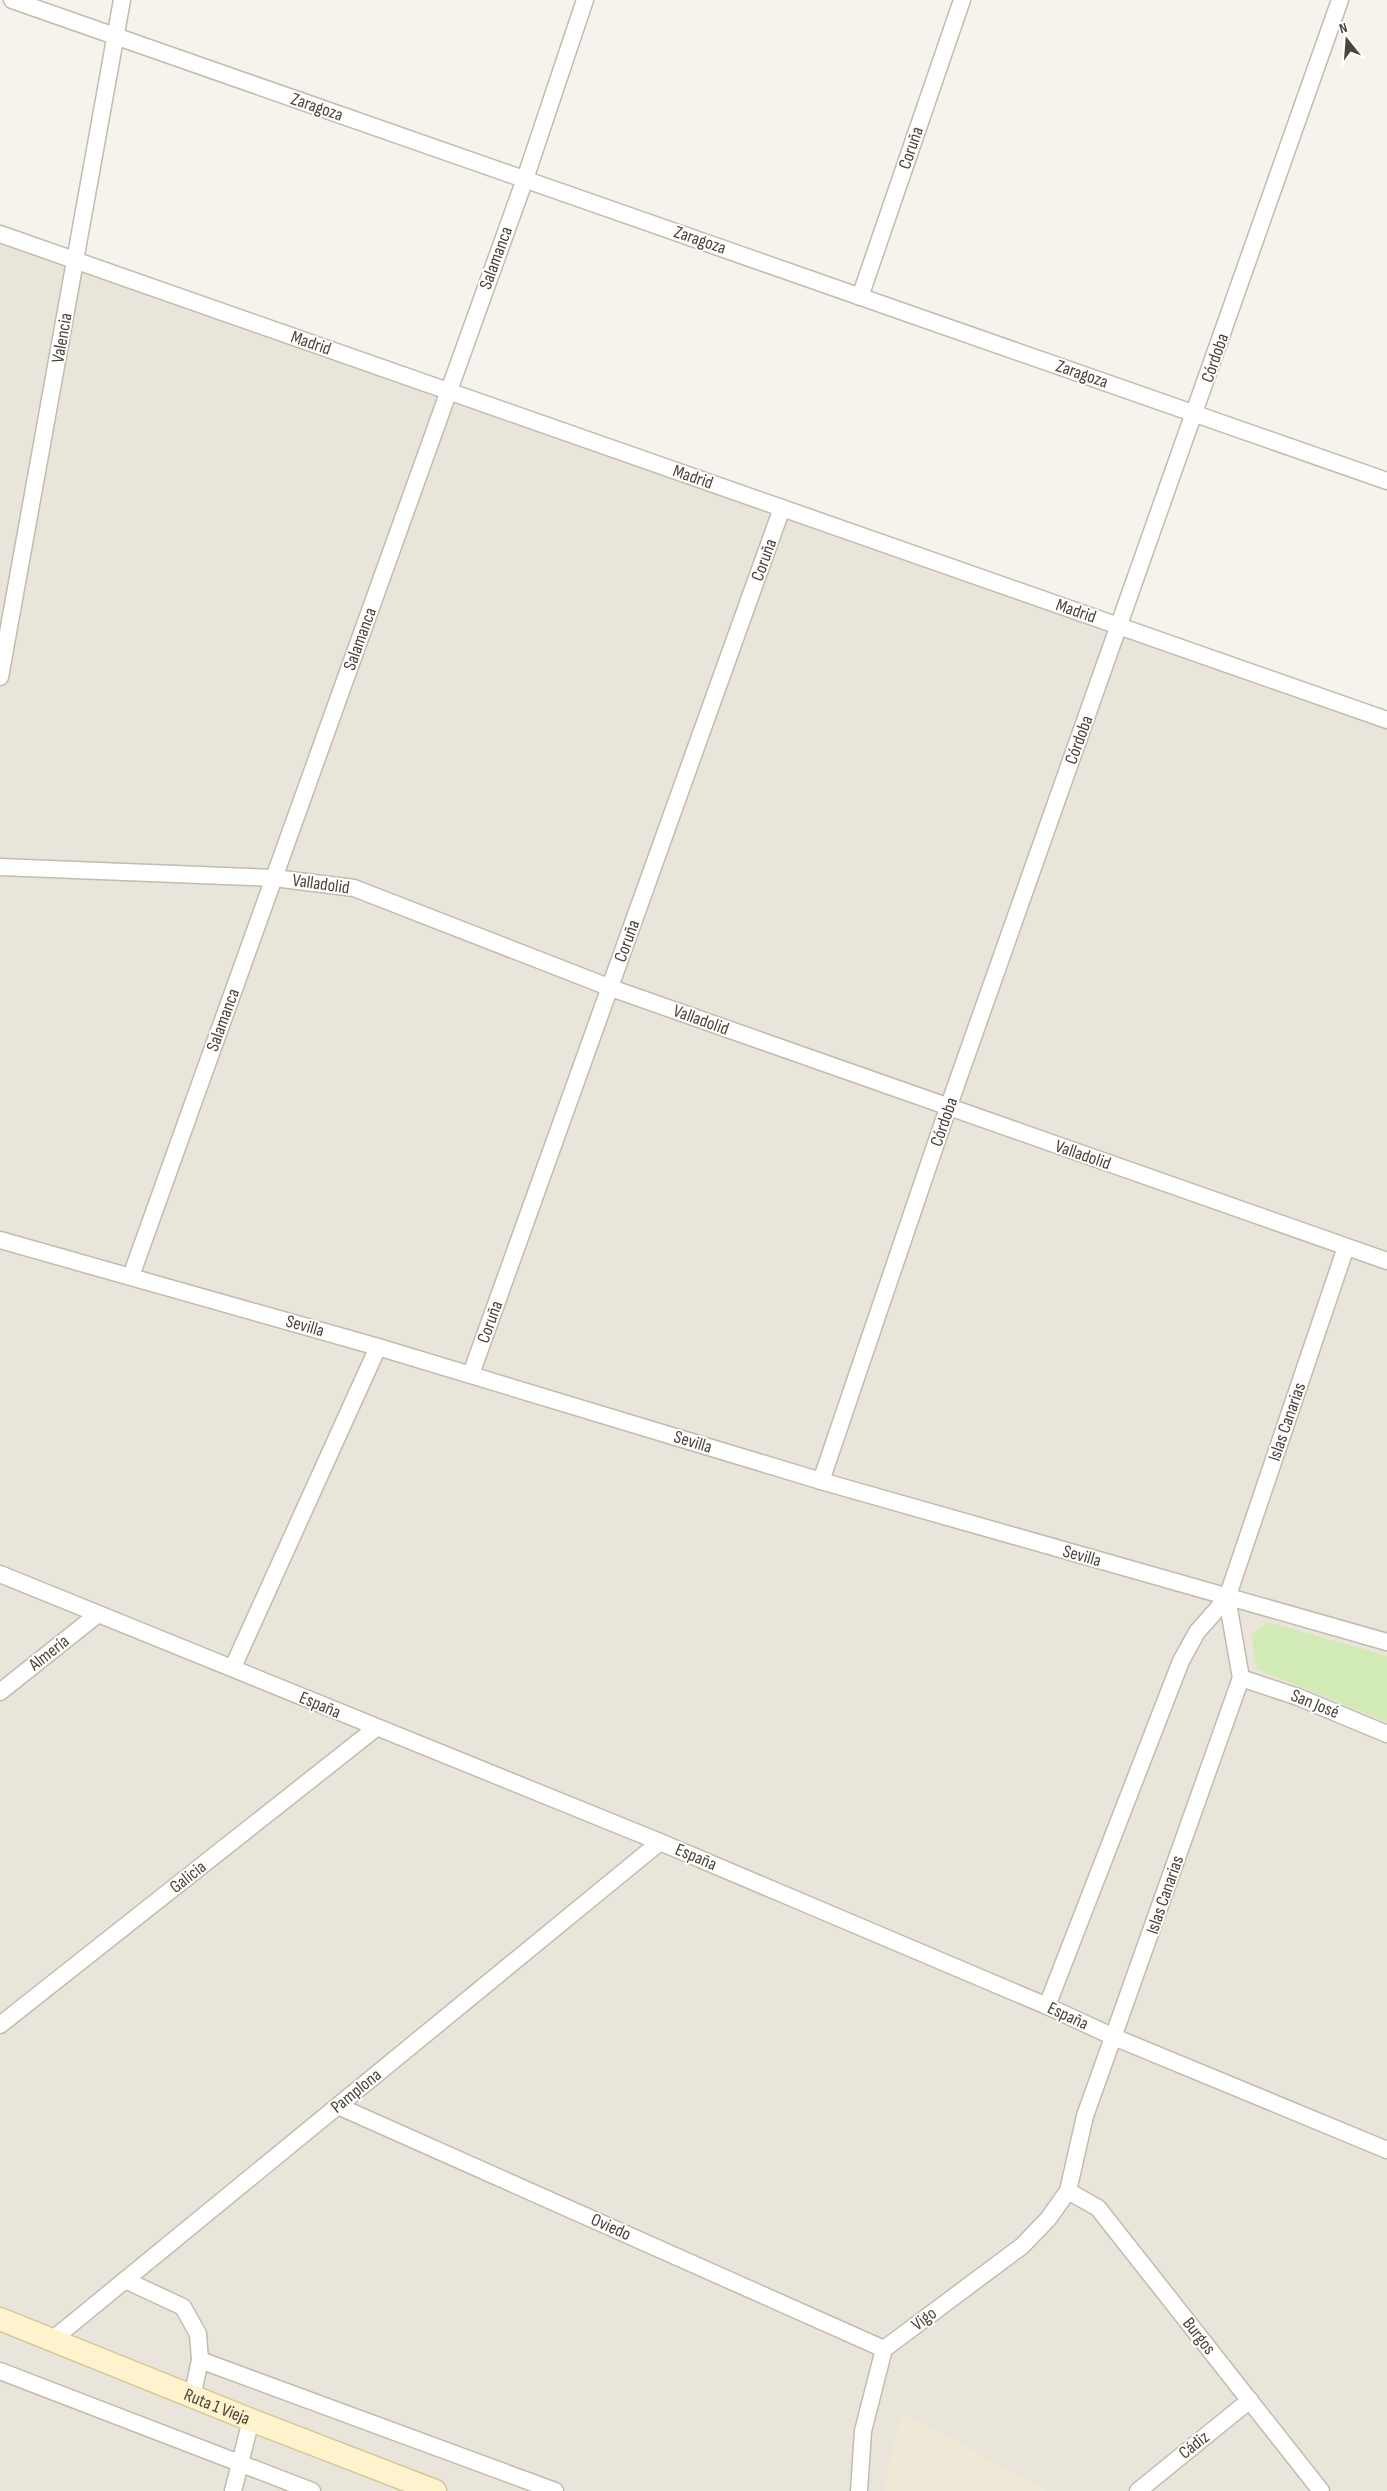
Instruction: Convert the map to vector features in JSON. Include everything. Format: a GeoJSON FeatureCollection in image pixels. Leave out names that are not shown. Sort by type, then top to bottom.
{"type":"FeatureCollection","features":[{"type":"Feature","properties":{"kind":"street","name":"Zaragoza"},"geometry":{"type":"LineString","coordinates":[[12,0],[1387,481]]}},
{"type":"Feature","properties":{"kind":"street","name":"Valencia"},"geometry":{"type":"LineString","coordinates":[[0,677],[122,0]]}},
{"type":"Feature","properties":{"kind":"street","name":"Salamanca"},"geometry":{"type":"LineString","coordinates":[[131,1276],[525,179],[585,0]]}},
{"type":"Feature","properties":{"kind":"street","name":"Coruña"},"geometry":{"type":"LineString","coordinates":[[860,296],[962,0]]}},
{"type":"Feature","properties":{"kind":"street","name":"Córdoba"},"geometry":{"type":"LineString","coordinates":[[821,1481],[948,1108],[1196,414],[1340,0]]}},
{"type":"Feature","properties":{"kind":"street","name":"Madrid"},"geometry":{"type":"LineString","coordinates":[[0,234],[1387,720]]}},
{"type":"Feature","properties":{"kind":"street","name":"Coruña"},"geometry":{"type":"LineString","coordinates":[[472,1374],[782,508]]}},
{"type":"Feature","properties":{"kind":"street","name":"Valladolid"},"geometry":{"type":"LineString","coordinates":[[0,867],[274,878],[354,888],[611,988],[1387,1261]]}},
{"type":"Feature","properties":{"kind":"street","name":"Sevilla"},"geometry":{"type":"LineString","coordinates":[[0,1240],[378,1346],[821,1481],[1387,1642]]}},
{"type":"Feature","properties":{"kind":"street","name":"Islas Canarias"},"geometry":{"type":"LineString","coordinates":[[1047,2006],[1181,1661],[1197,1632],[1227,1598],[1346,1247]]}},
{"type":"Feature","properties":{"kind":"street"},"geometry":{"type":"LineString","coordinates":[[233,1667],[378,1346]]}},
{"type":"Feature","properties":{"kind":"street","name":"España"},"geometry":{"type":"LineString","coordinates":[[0,1574],[660,1842],[1047,2006],[1114,2037],[1387,2150]]}},
{"type":"Feature","properties":{"kind":"street","name":"Islas Canarias"},"geometry":{"type":"LineString","coordinates":[[1068,2190],[1085,2116],[1241,1678],[1227,1598]]}},
{"type":"Feature","properties":{"kind":"street","name":"Almería"},"geometry":{"type":"LineString","coordinates":[[0,1692],[98,1614]]}},
{"type":"Feature","properties":{"kind":"street","name":"San José"},"geometry":{"type":"LineString","coordinates":[[1241,1678],[1298,1696],[1387,1734]]}},
{"type":"Feature","properties":{"kind":"street","name":"Galicia"},"geometry":{"type":"LineString","coordinates":[[0,2025],[376,1728]]}},
{"type":"Feature","properties":{"kind":"street","name":"Pamplona"},"geometry":{"type":"LineString","coordinates":[[52,2340],[660,1842]]}},
{"type":"Feature","properties":{"kind":"street","name":"Oviedo"},"geometry":{"type":"LineString","coordinates":[[338,2106],[884,2348]]}},
{"type":"Feature","properties":{"kind":"street","name":"Vigo"},"geometry":{"type":"LineString","coordinates":[[884,2348],[1022,2246],[1048,2219],[1068,2190]]}},
{"type":"Feature","properties":{"kind":"street","name":"Burgos"},"geometry":{"type":"LineString","coordinates":[[1068,2190],[1098,2208],[1321,2491]]}},
{"type":"Feature","properties":{"kind":"street"},"geometry":{"type":"LineString","coordinates":[[125,2280],[183,2307],[198,2334],[200,2360],[192,2397]]}},
{"type":"Feature","properties":{"kind":"street","name":"Ruta 1 Vieja"},"geometry":{"type":"LineString","coordinates":[[0,2319],[192,2397],[435,2491]]}},
{"type":"Feature","properties":{"kind":"street"},"geometry":{"type":"LineString","coordinates":[[859,2491],[863,2431],[884,2348]]}},
{"type":"Feature","properties":{"kind":"street"},"geometry":{"type":"LineString","coordinates":[[200,2360],[555,2491]]}},
{"type":"Feature","properties":{"kind":"street"},"geometry":{"type":"LineString","coordinates":[[0,2370],[238,2464],[312,2491]]}},
{"type":"Feature","properties":{"kind":"street","name":"Cádiz"},"geometry":{"type":"LineString","coordinates":[[1138,2491],[1250,2400]]}},
{"type":"Feature","properties":{"kind":"street"},"geometry":{"type":"LineString","coordinates":[[232,2491],[251,2420]]}},
{"type":"Feature","properties":{"kind":"shaded area"},"geometry":{"type":"Polygon","coordinates":[[[0,234],[1387,720],[1387,2491],[0,2491],[0,234]]]}},
{"type":"Feature","properties":{"kind":"shaded area"},"geometry":{"type":"Polygon","coordinates":[[[902,2412],[1047,2491],[883,2491],[902,2412]]]}},
{"type":"Feature","properties":{"kind":"green space"},"geometry":{"type":"Polygon","coordinates":[[[1267,1622],[1387,1656],[1387,1722],[1257,1669],[1251,1635],[1267,1622]]]}}]}
